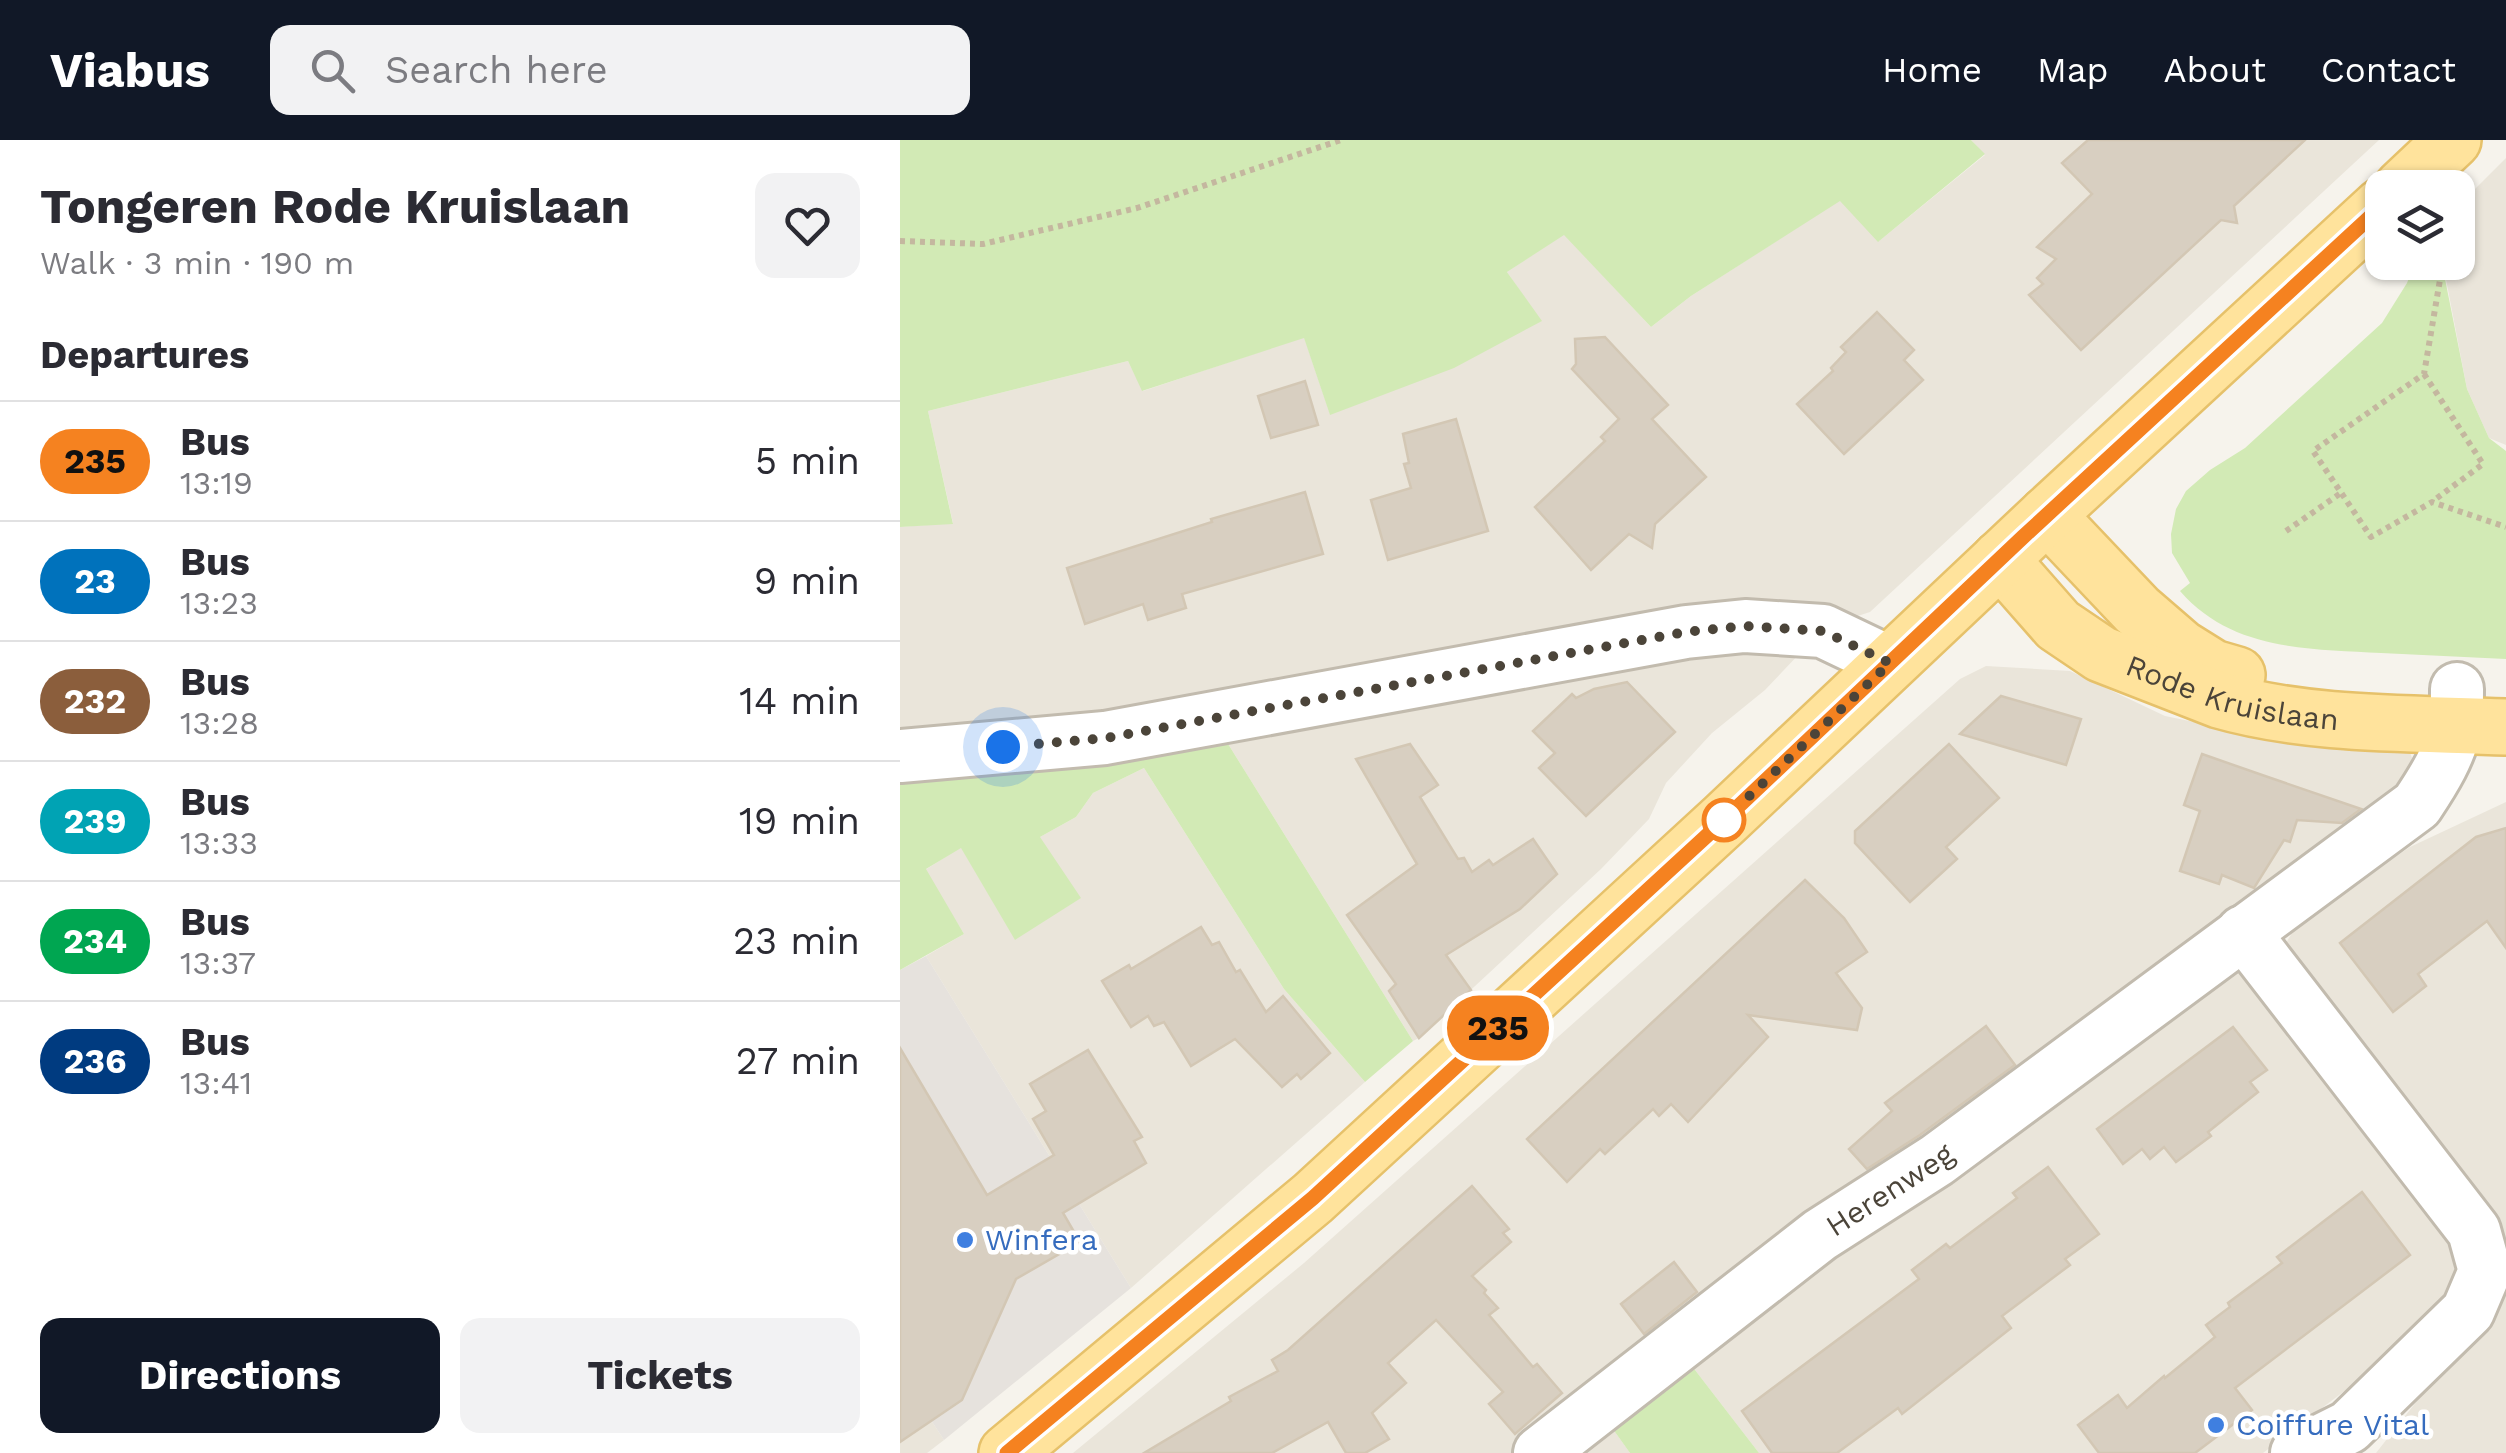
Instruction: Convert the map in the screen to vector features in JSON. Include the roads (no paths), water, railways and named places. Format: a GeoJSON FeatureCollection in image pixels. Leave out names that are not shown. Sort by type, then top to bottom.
{"type":"FeatureCollection","features":[{"type":"Feature","properties":{"kind":"main road"},"geometry":{"type":"LineString","coordinates":[[2422,170],[2454,140]]}},
{"type":"Feature","properties":{"kind":"main road"},"geometry":{"type":"LineString","coordinates":[[1007,1453],[1313,1198],[2365,222]]}},
{"type":"Feature","properties":{"kind":"main road","name":"Rode Kruislaan"},"geometry":{"type":"LineString","coordinates":[[2047,515],[2137,610],[2181,648],[2244,692]]}},
{"type":"Feature","properties":{"kind":"main road","name":"Rode Kruislaan"},"geometry":{"type":"LineString","coordinates":[[2000,559],[2058,624],[2101,654],[2244,692],[2298,683],[2358,684],[2481,708]]}},
{"type":"Feature","properties":{"kind":"street"},"geometry":{"type":"LineString","coordinates":[[900,756],[1106,738],[1686,632],[1745,626],[1823,631],[1890,663]]}},
{"type":"Feature","properties":{"kind":"street","name":"Herenweg"},"geometry":{"type":"LineString","coordinates":[[1540,1453],[1820,1235],[1938,1160],[2417,805],[2481,708]]}},
{"type":"Feature","properties":{"kind":"street"},"geometry":{"type":"LineString","coordinates":[[2243,932],[2474,1231],[2485,1272],[2468,1311],[2343,1440],[2297,1453]]}},
{"type":"Feature","properties":{"kind":"place","name":"Winfera"},"geometry":{"type":"Point","coordinates":[965,1240]}},
{"type":"Feature","properties":{"kind":"place","name":"Coiffure Vital"},"geometry":{"type":"Point","coordinates":[2216,1425]}}]}
